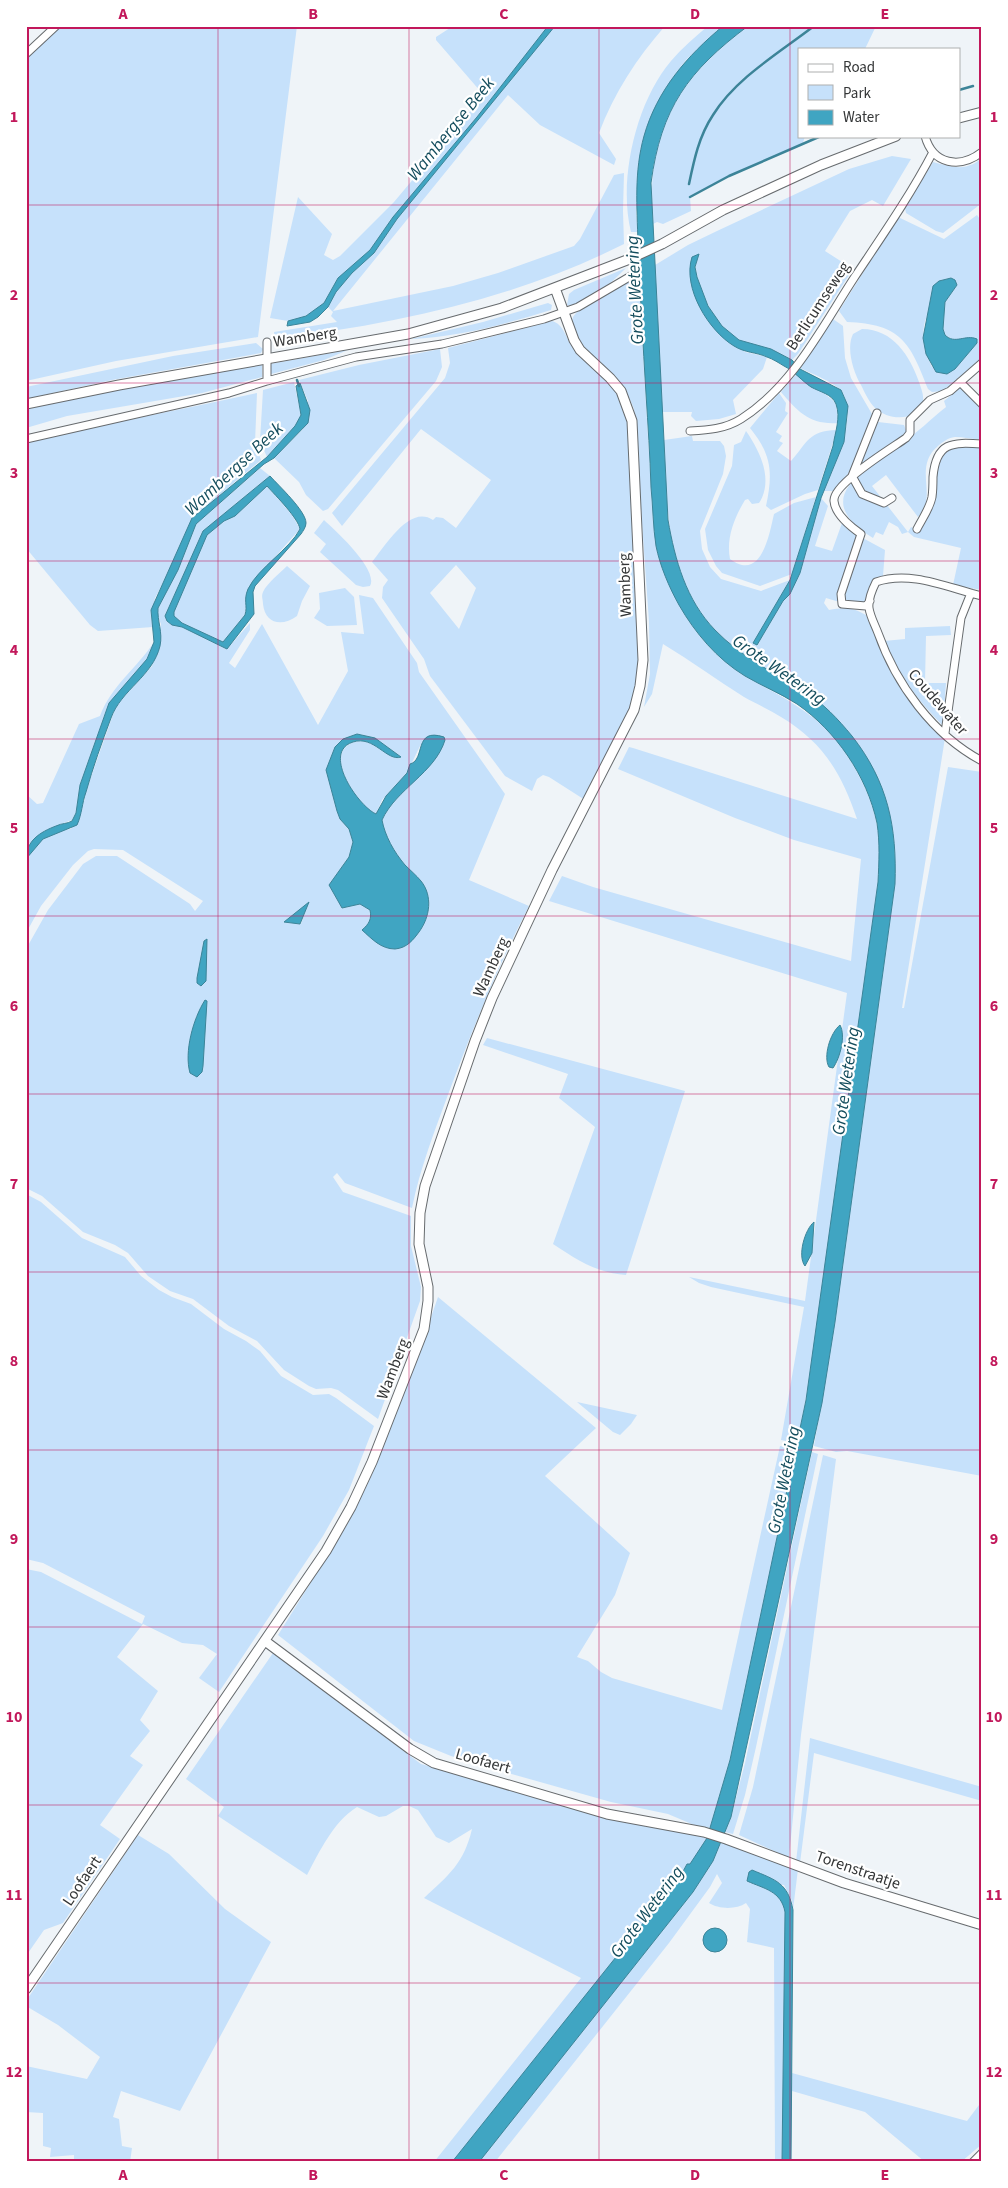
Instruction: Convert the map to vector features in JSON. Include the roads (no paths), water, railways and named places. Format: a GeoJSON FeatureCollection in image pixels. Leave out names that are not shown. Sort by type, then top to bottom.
{"type":"FeatureCollection","features":[{"type":"Feature","properties":{"kind":"street"},"geometry":{"type":"LineString","coordinates":[[26,54],[56,26]]}},
{"type":"Feature","properties":{"kind":"street"},"geometry":{"type":"LineString","coordinates":[[960,118],[982,112]]}},
{"type":"Feature","properties":{"kind":"street"},"geometry":{"type":"LineString","coordinates":[[555,288],[634,257],[724,210],[812,169],[891,138]]}},
{"type":"Feature","properties":{"kind":"street"},"geometry":{"type":"LineString","coordinates":[[926,138],[933,152],[944,159],[960,163],[968,162],[982,152]]}},
{"type":"Feature","properties":{"kind":"street","name":"Berlicumseweg"},"geometry":{"type":"LineString","coordinates":[[690,431],[726,426],[740,419],[766,400],[787,377],[801,359],[902,205],[933,152]]}},
{"type":"Feature","properties":{"kind":"street"},"geometry":{"type":"LineString","coordinates":[[564,312],[578,307],[636,273]]}},
{"type":"Feature","properties":{"kind":"street","name":"Wamberg"},"geometry":{"type":"LineString","coordinates":[[26,404],[265,358],[335,348],[408,334],[502,308],[555,288],[580,350],[621,391],[632,421],[643,660],[640,686],[634,710],[569,836],[492,998],[475,1041],[425,1186],[418,1229],[419,1244],[428,1287],[428,1313],[424,1329],[394,1408],[372,1462],[338,1532],[267,1637]]}},
{"type":"Feature","properties":{"kind":"street","name":"Wamberg"},"geometry":{"type":"LineString","coordinates":[[26,439],[229,393],[356,357],[442,344],[544,319],[564,312]]}},
{"type":"Feature","properties":{"kind":"street"},"geometry":{"type":"LineString","coordinates":[[265,358],[267,342]]}},
{"type":"Feature","properties":{"kind":"street","name":"Wamberg"},"geometry":{"type":"LineString","coordinates":[[265,358],[267,381]]}},
{"type":"Feature","properties":{"kind":"street"},"geometry":{"type":"LineString","coordinates":[[982,363],[950,391],[930,400],[910,420],[910,433],[906,438],[852,476],[835,494],[834,504],[850,525],[861,534],[841,594],[842,604],[866,606],[870,602],[871,593],[876,582],[900,577],[933,582],[982,596]]}},
{"type":"Feature","properties":{"kind":"street"},"geometry":{"type":"LineString","coordinates":[[960,382],[982,404]]}},
{"type":"Feature","properties":{"kind":"street"},"geometry":{"type":"LineString","coordinates":[[852,476],[877,413]]}},
{"type":"Feature","properties":{"kind":"street"},"geometry":{"type":"LineString","coordinates":[[917,529],[932,496],[934,465],[937,456],[942,450],[958,442],[982,444]]}},
{"type":"Feature","properties":{"kind":"street"},"geometry":{"type":"LineString","coordinates":[[852,476],[862,494],[884,503],[892,498]]}},
{"type":"Feature","properties":{"kind":"street"},"geometry":{"type":"LineString","coordinates":[[945,733],[960,618],[971,593]]}},
{"type":"Feature","properties":{"kind":"street","name":"Coudewater"},"geometry":{"type":"LineString","coordinates":[[870,602],[869,608],[883,647],[896,674],[918,706],[957,746],[982,761]]}},
{"type":"Feature","properties":{"kind":"street","name":"Loofaert"},"geometry":{"type":"LineString","coordinates":[[26,1989],[267,1637],[410,1749],[434,1763],[607,1814],[704,1832],[726,1839]]}},
{"type":"Feature","properties":{"kind":"street","name":"Torenstraatje"},"geometry":{"type":"LineString","coordinates":[[726,1839],[844,1883],[982,1925]]}},
{"type":"Feature","properties":{"kind":"street"},"geometry":{"type":"LineString","coordinates":[[973,2162],[982,2153]]}},
{"type":"Feature","properties":{"kind":"water"},"geometry":{"type":"Polygon","coordinates":[[[548,26],[555,26],[397,219],[374,253],[352,273],[336,292],[328,307],[310,322],[287,326],[288,321],[306,316],[324,303],[338,278],[370,250],[393,217],[477,117],[548,26]]]}},
{"type":"Feature","properties":{"kind":"water"},"geometry":{"type":"Polygon","coordinates":[[[723,26],[748,26],[709,59],[681,93],[670,112],[662,133],[651,183],[668,520],[671,535],[678,564],[689,593],[696,606],[715,630],[746,656],[818,701],[852,736],[864,753],[882,788],[888,806],[894,843],[895,884],[835,1322],[822,1403],[731,1817],[713,1861],[693,1892],[479,2162],[452,2162],[680,1877],[687,1864],[690,1864],[707,1838],[730,1760],[806,1400],[878,882],[879,845],[877,823],[866,788],[848,756],[825,727],[811,715],[791,700],[751,680],[725,662],[708,645],[692,626],[675,598],[662,569],[656,546],[639,262],[637,176],[644,136],[665,89],[697,49],[723,26]]]}},
{"type":"Feature","properties":{"kind":"water"},"geometry":{"type":"Polygon","coordinates":[[[699,254],[695,267],[697,277],[708,306],[722,326],[739,340],[771,349],[792,360],[800,369],[841,390],[848,406],[844,442],[821,498],[800,573],[790,594],[783,601],[757,645],[753,643],[790,580],[833,446],[838,420],[837,409],[832,398],[811,387],[788,368],[763,355],[734,346],[715,330],[700,308],[691,282],[690,269],[692,257],[699,254]]]}},
{"type":"Feature","properties":{"kind":"water"},"geometry":{"type":"Polygon","coordinates":[[[951,278],[955,280],[957,285],[945,302],[943,329],[945,335],[953,339],[977,339],[977,343],[955,369],[947,374],[936,372],[926,354],[923,338],[933,286],[939,281],[951,278]]]}},
{"type":"Feature","properties":{"kind":"water"},"geometry":{"type":"Polygon","coordinates":[[[300,383],[310,410],[308,423],[274,458],[264,464],[196,524],[178,570],[158,608],[161,641],[156,657],[144,675],[122,699],[111,718],[77,825],[43,839],[26,859],[28,847],[39,834],[50,828],[72,821],[76,813],[80,785],[109,703],[147,659],[154,642],[151,610],[192,518],[267,457],[295,426],[301,415],[296,386],[300,383]]]}},
{"type":"Feature","properties":{"kind":"water"},"geometry":{"type":"Polygon","coordinates":[[[270,476],[297,505],[305,518],[305,527],[301,534],[255,586],[253,592],[254,614],[227,649],[182,627],[172,625],[165,616],[203,531],[270,476]],[[267,486],[235,516],[224,521],[207,535],[174,612],[174,616],[182,623],[223,642],[245,615],[247,593],[253,581],[289,544],[300,529],[291,513],[267,486]]]}},
{"type":"Feature","properties":{"kind":"water"},"geometry":{"type":"Polygon","coordinates":[[[357,734],[375,738],[401,757],[391,756],[374,745],[361,741],[353,742],[344,748],[341,756],[341,767],[346,779],[360,801],[376,814],[386,796],[407,773],[410,764],[418,757],[424,740],[428,736],[434,735],[444,737],[445,740],[433,762],[396,799],[382,820],[385,832],[394,849],[405,865],[421,881],[429,900],[426,920],[419,932],[412,941],[395,949],[390,949],[377,943],[362,930],[371,916],[370,910],[360,904],[342,908],[329,885],[349,857],[353,842],[349,829],[340,819],[337,811],[326,770],[335,747],[343,739],[357,734]]]}},
{"type":"Feature","properties":{"kind":"water"},"geometry":{"type":"Polygon","coordinates":[[[309,902],[300,924],[284,922],[309,902]]]}},
{"type":"Feature","properties":{"kind":"water"},"geometry":{"type":"Polygon","coordinates":[[[207,939],[206,981],[201,986],[197,983],[197,978],[204,941],[207,939]]]}},
{"type":"Feature","properties":{"kind":"water"},"geometry":{"type":"Polygon","coordinates":[[[205,1000],[207,1001],[203,1066],[202,1072],[197,1077],[190,1073],[188,1055],[193,1026],[205,1000]]]}},
{"type":"Feature","properties":{"kind":"water"},"geometry":{"type":"Polygon","coordinates":[[[840,1025],[842,1030],[841,1047],[833,1068],[829,1067],[827,1063],[827,1051],[833,1034],[840,1025]]]}},
{"type":"Feature","properties":{"kind":"water"},"geometry":{"type":"Polygon","coordinates":[[[814,1222],[812,1253],[805,1266],[802,1256],[803,1243],[808,1230],[814,1222]]]}},
{"type":"Feature","properties":{"kind":"water"},"geometry":{"type":"Polygon","coordinates":[[[752,1870],[780,1884],[788,1894],[793,1910],[791,2162],[782,2162],[785,1912],[780,1899],[776,1895],[747,1881],[749,1872],[752,1870]]]}},
{"type":"Feature","properties":{"kind":"water"},"geometry":{"type":"Polygon","coordinates":[[[715,1928],[724,1931],[727,1940],[724,1949],[715,1952],[706,1949],[703,1940],[706,1931],[715,1928]]]}},
{"type":"Feature","properties":{"kind":"waterway"},"geometry":{"type":"LineString","coordinates":[[689,184],[695,157],[708,123],[723,102],[734,89],[759,67],[814,26]]}},
{"type":"Feature","properties":{"kind":"waterway"},"geometry":{"type":"LineString","coordinates":[[960,90],[973,86]]}},
{"type":"Feature","properties":{"kind":"waterway"},"geometry":{"type":"LineString","coordinates":[[690,197],[729,176],[816,138]]}},
{"type":"Feature","properties":{"kind":"waterway","name":"Wambergse Beek"},"geometry":{"type":"LineString","coordinates":[[297,380],[299,386]]}},
{"type":"Feature","properties":{"kind":"water label","name":"Grote Wetering"},"geometry":{"type":"Point","coordinates":[635,290]}},
{"type":"Feature","properties":{"kind":"water label","name":"Grote Wetering"},"geometry":{"type":"Point","coordinates":[779,670]}},
{"type":"Feature","properties":{"kind":"water label","name":"Grote Wetering"},"geometry":{"type":"Point","coordinates":[846,1081]}},
{"type":"Feature","properties":{"kind":"water label","name":"Grote Wetering"},"geometry":{"type":"Point","coordinates":[784,1480]}},
{"type":"Feature","properties":{"kind":"water label","name":"Grote Wetering"},"geometry":{"type":"Point","coordinates":[647,1912]}}]}
